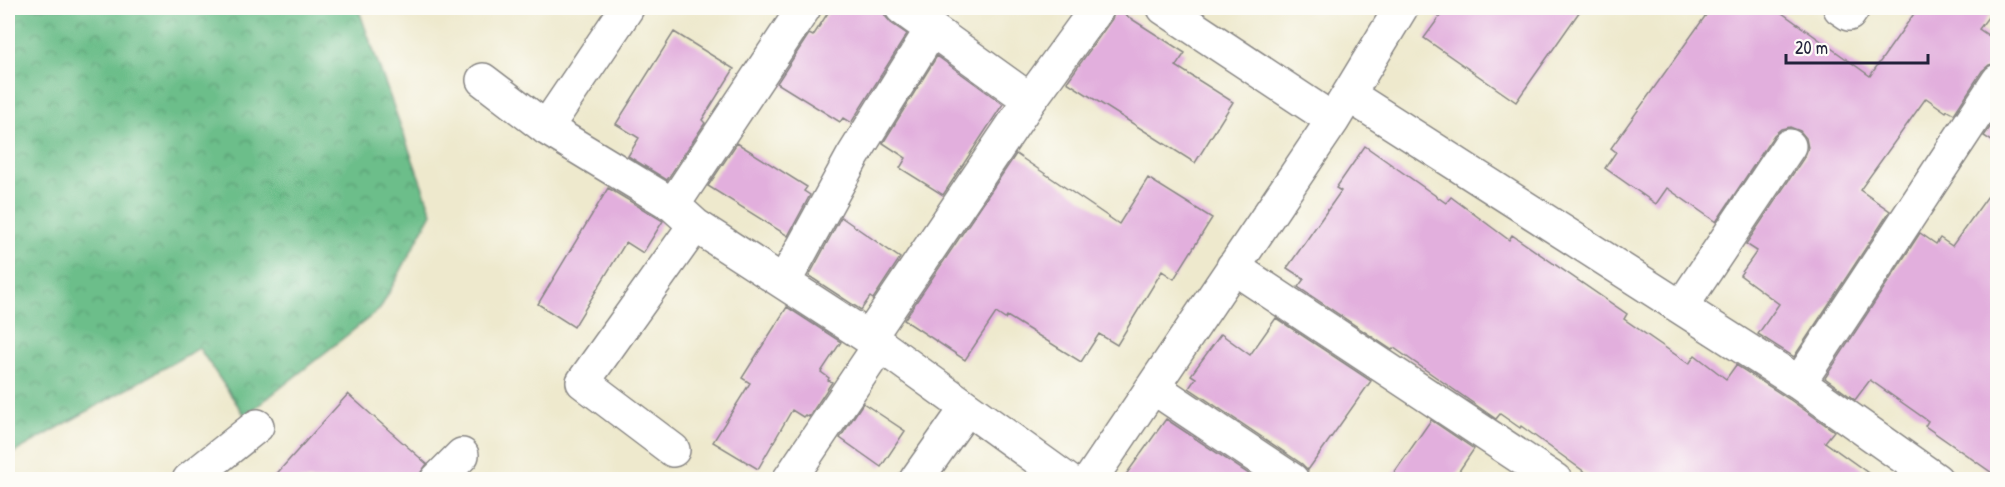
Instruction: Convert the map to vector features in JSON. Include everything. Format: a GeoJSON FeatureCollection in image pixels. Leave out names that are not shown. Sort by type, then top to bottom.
{"type":"FeatureCollection","features":[{"type":"Feature","properties":{"kind":"street"},"geometry":{"type":"LineString","coordinates":[[546,128],[627,8]]}},
{"type":"Feature","properties":{"kind":"street"},"geometry":{"type":"LineString","coordinates":[[672,450],[583,382],[684,215],[804,8]]}},
{"type":"Feature","properties":{"kind":"street"},"geometry":{"type":"LineString","coordinates":[[902,8],[1030,100]]}},
{"type":"Feature","properties":{"kind":"street"},"geometry":{"type":"LineString","coordinates":[[789,480],[875,341],[1030,100],[1097,8]]}},
{"type":"Feature","properties":{"kind":"street"},"geometry":{"type":"LineString","coordinates":[[1090,480],[1341,108],[1401,8]]}},
{"type":"Feature","properties":{"kind":"street"},"geometry":{"type":"LineString","coordinates":[[1840,8],[1849,14],[1853,8]]}},
{"type":"Feature","properties":{"kind":"street"},"geometry":{"type":"LineString","coordinates":[[1183,12],[1341,108],[1682,306],[1799,383],[1936,480]]}},
{"type":"Feature","properties":{"kind":"street"},"geometry":{"type":"LineString","coordinates":[[784,282],[853,156],[932,29]]}},
{"type":"Feature","properties":{"kind":"street"},"geometry":{"type":"LineString","coordinates":[[483,80],[546,128],[684,215],[875,341],[1067,480]]}},
{"type":"Feature","properties":{"kind":"street"},"geometry":{"type":"LineString","coordinates":[[1799,383],[1998,81]]}},
{"type":"Feature","properties":{"kind":"street"},"geometry":{"type":"LineString","coordinates":[[1682,306],[1789,146]]}},
{"type":"Feature","properties":{"kind":"street"},"geometry":{"type":"LineString","coordinates":[[1233,267],[1555,480]]}},
{"type":"Feature","properties":{"kind":"street"},"geometry":{"type":"LineString","coordinates":[[1153,387],[1292,480]]}},
{"type":"Feature","properties":{"kind":"street"},"geometry":{"type":"LineString","coordinates":[[916,480],[967,408]]}},
{"type":"Feature","properties":{"kind":"street"},"geometry":{"type":"LineString","coordinates":[[189,480],[257,426]]}},
{"type":"Feature","properties":{"kind":"street"},"geometry":{"type":"LineString","coordinates":[[437,480],[462,455]]}},
{"type":"Feature","properties":{"kind":"green space"},"geometry":{"type":"Polygon","coordinates":[[[8,8],[358,8],[432,213],[380,309],[245,416],[199,348],[8,456],[8,8]]]}},
{"type":"Feature","properties":{"kind":"building"},"geometry":{"type":"Polygon","coordinates":[[[831,8],[883,8],[885,16],[891,23],[907,34],[851,123],[843,118],[840,122],[777,83],[809,34],[813,36],[831,8]]]}},
{"type":"Feature","properties":{"kind":"building"},"geometry":{"type":"Polygon","coordinates":[[[1446,8],[1582,8],[1516,102],[1424,38],[1446,8]]]}},
{"type":"Feature","properties":{"kind":"building"},"geometry":{"type":"Polygon","coordinates":[[[1711,8],[1775,8],[1870,76],[1918,8],[1995,8],[1979,29],[1998,42],[1998,63],[1989,65],[1982,71],[1954,114],[1947,110],[1946,112],[1926,98],[1860,190],[1890,211],[1794,357],[1758,334],[1779,304],[1740,275],[1757,251],[1746,244],[1805,156],[1808,148],[1806,138],[1800,131],[1790,127],[1781,129],[1774,135],[1716,222],[1667,188],[1656,204],[1605,168],[1616,152],[1611,148],[1711,8]]]}},
{"type":"Feature","properties":{"kind":"building"},"geometry":{"type":"Polygon","coordinates":[[[1116,9],[1185,53],[1176,66],[1233,102],[1195,163],[1067,82],[1112,19],[1116,9]]]}},
{"type":"Feature","properties":{"kind":"building"},"geometry":{"type":"Polygon","coordinates":[[[674,32],[734,69],[702,120],[705,123],[667,180],[628,156],[639,138],[616,124],[674,32]]]}},
{"type":"Feature","properties":{"kind":"building"},"geometry":{"type":"Polygon","coordinates":[[[937,56],[1003,104],[943,195],[900,168],[906,158],[883,143],[937,56]]]}},
{"type":"Feature","properties":{"kind":"building"},"geometry":{"type":"Polygon","coordinates":[[[1998,116],[1998,145],[1984,136],[1998,116]]]}},
{"type":"Feature","properties":{"kind":"building"},"geometry":{"type":"Polygon","coordinates":[[[737,143],[807,187],[804,191],[810,195],[788,236],[708,186],[737,143]]]}},
{"type":"Feature","properties":{"kind":"building"},"geometry":{"type":"Polygon","coordinates":[[[1365,146],[1446,203],[1451,197],[1509,240],[1512,235],[1627,314],[1624,319],[1689,364],[1695,355],[1726,379],[1736,365],[1789,399],[1834,431],[1825,442],[1878,480],[1596,480],[1521,426],[1520,428],[1500,414],[1496,419],[1394,348],[1392,350],[1298,287],[1304,279],[1287,268],[1341,191],[1336,188],[1365,146]]]}},
{"type":"Feature","properties":{"kind":"building"},"geometry":{"type":"Polygon","coordinates":[[[1016,154],[1119,224],[1148,178],[1212,218],[1174,279],[1162,271],[1117,345],[1099,334],[1081,362],[1007,316],[1005,319],[996,313],[965,360],[904,320],[1016,154]]]}},
{"type":"Feature","properties":{"kind":"building"},"geometry":{"type":"Polygon","coordinates":[[[1998,182],[1998,477],[1925,426],[1928,421],[1870,380],[1855,400],[1825,378],[1920,233],[1936,244],[1940,238],[1952,246],[1998,182]]]}},
{"type":"Feature","properties":{"kind":"building"},"geometry":{"type":"Polygon","coordinates":[[[608,188],[663,221],[643,253],[626,242],[574,327],[538,304],[608,188]]]}},
{"type":"Feature","properties":{"kind":"building"},"geometry":{"type":"Polygon","coordinates":[[[841,217],[900,258],[873,299],[870,297],[861,310],[809,276],[841,217]]]}},
{"type":"Feature","properties":{"kind":"building"},"geometry":{"type":"Polygon","coordinates":[[[787,307],[841,342],[821,372],[832,382],[809,417],[805,415],[803,417],[792,410],[758,469],[713,442],[750,383],[742,378],[787,307]]]}},
{"type":"Feature","properties":{"kind":"building"},"geometry":{"type":"Polygon","coordinates":[[[1276,318],[1371,381],[1308,470],[1189,388],[1196,378],[1191,375],[1221,334],[1250,355],[1276,318]]]}},
{"type":"Feature","properties":{"kind":"building"},"geometry":{"type":"Polygon","coordinates":[[[348,394],[427,464],[419,475],[419,480],[271,480],[348,394]]]}},
{"type":"Feature","properties":{"kind":"building"},"geometry":{"type":"Polygon","coordinates":[[[863,403],[905,431],[881,467],[840,438],[863,403]]]}},
{"type":"Feature","properties":{"kind":"building"},"geometry":{"type":"Polygon","coordinates":[[[1166,419],[1258,480],[1122,480],[1166,419]]]}},
{"type":"Feature","properties":{"kind":"building"},"geometry":{"type":"Polygon","coordinates":[[[1431,420],[1474,449],[1453,480],[1389,480],[1431,420]]]}}]}
